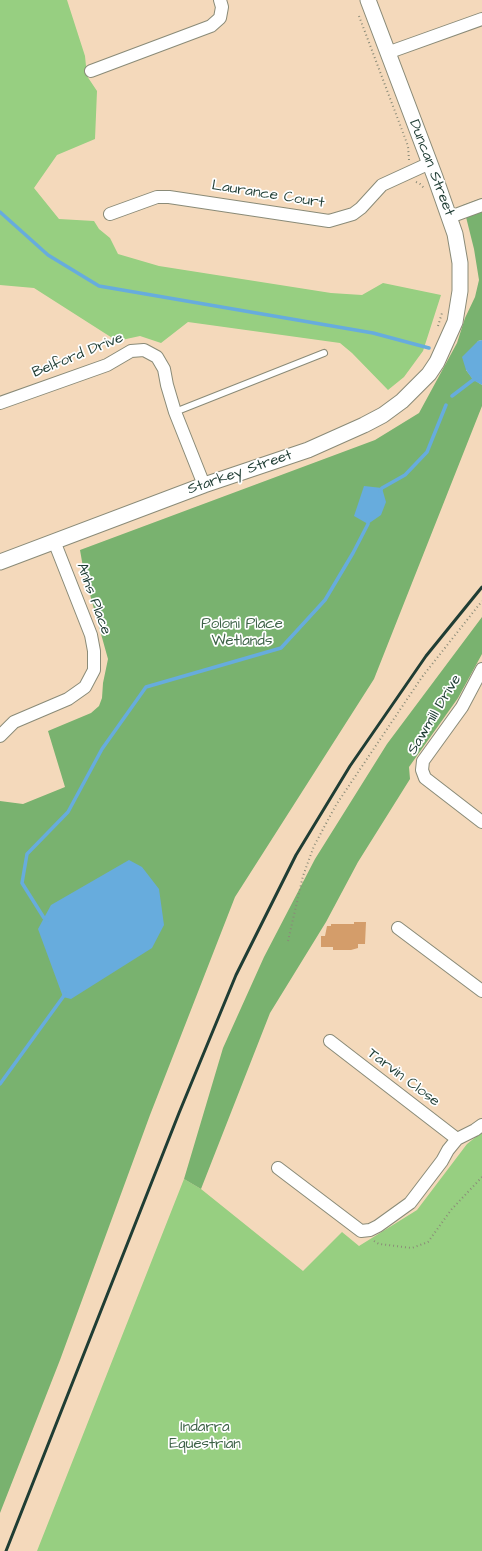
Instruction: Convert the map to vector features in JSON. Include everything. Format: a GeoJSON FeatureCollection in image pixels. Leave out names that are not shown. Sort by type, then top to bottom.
{"type":"FeatureCollection","features":[{"type":"Feature","properties":{"kind":"street"},"geometry":{"type":"LineString","coordinates":[[91,71],[211,26],[220,18],[222,7],[220,0]]}},
{"type":"Feature","properties":{"kind":"street","name":"Duncan Street"},"geometry":{"type":"LineString","coordinates":[[368,0],[450,217],[460,263],[460,291],[455,322],[442,336]]}},
{"type":"Feature","properties":{"kind":"street"},"geometry":{"type":"LineString","coordinates":[[387,53],[482,20]]}},
{"type":"Feature","properties":{"kind":"street","name":"Laurance Court"},"geometry":{"type":"LineString","coordinates":[[110,214],[157,197],[169,196],[329,221],[353,214],[361,208],[382,185],[430,162]]}},
{"type":"Feature","properties":{"kind":"street"},"geometry":{"type":"LineString","coordinates":[[450,217],[482,205]]}},
{"type":"Feature","properties":{"kind":"street","name":"Starkey Street"},"geometry":{"type":"LineString","coordinates":[[0,562],[204,485],[308,450],[383,415],[402,401],[429,374],[442,336]]}},
{"type":"Feature","properties":{"kind":"street","name":"Belford Drive"},"geometry":{"type":"LineString","coordinates":[[0,403],[107,365],[131,351],[144,350],[157,357],[164,369],[166,386],[204,485]]}},
{"type":"Feature","properties":{"kind":"street","name":"Anhs Place"},"geometry":{"type":"LineString","coordinates":[[0,736],[14,722],[68,699],[85,687],[94,670],[94,650],[91,635],[54,541]]}},
{"type":"Feature","properties":{"kind":"street","name":"Sawmill Drive"},"geometry":{"type":"LineString","coordinates":[[482,669],[462,707],[423,761],[422,770],[425,778],[482,822]]}},
{"type":"Feature","properties":{"kind":"street"},"geometry":{"type":"LineString","coordinates":[[398,928],[482,991]]}},
{"type":"Feature","properties":{"kind":"street","name":"Tarvin Close"},"geometry":{"type":"LineString","coordinates":[[330,1041],[457,1139]]}},
{"type":"Feature","properties":{"kind":"street"},"geometry":{"type":"LineString","coordinates":[[278,1168],[361,1231],[378,1226],[410,1203],[457,1139],[482,1125]]}},
{"type":"Feature","properties":{"kind":"lane"},"geometry":{"type":"LineString","coordinates":[[175,412],[324,353]]}},
{"type":"Feature","properties":{"kind":"path"},"geometry":{"type":"LineString","coordinates":[[359,15],[408,146],[410,155],[408,163],[415,182],[424,188],[427,195]]}},
{"type":"Feature","properties":{"kind":"path"},"geometry":{"type":"LineString","coordinates":[[442,336],[443,310]]}},
{"type":"Feature","properties":{"kind":"path"},"geometry":{"type":"LineString","coordinates":[[288,941],[304,876],[314,846],[336,805],[422,677],[482,601]]}},
{"type":"Feature","properties":{"kind":"path"},"geometry":{"type":"LineString","coordinates":[[361,1231],[378,1244],[412,1248],[428,1242],[451,1210],[482,1177]]}},
{"type":"Feature","properties":{"kind":"green space"},"geometry":{"type":"Polygon","coordinates":[[[0,0],[67,0],[85,56],[87,76],[97,91],[95,139],[57,155],[34,188],[59,219],[94,221],[99,229],[110,238],[118,254],[159,266],[331,293],[362,295],[383,283],[441,295],[423,351],[404,377],[388,390],[352,353],[340,343],[188,322],[161,343],[140,336],[117,341],[34,288],[0,285],[0,0]]]}},
{"type":"Feature","properties":{"kind":"green space","name":"Poloni Place Wetlands"},"geometry":{"type":"Polygon","coordinates":[[[482,198],[482,340],[478,341],[466,370],[473,379],[482,385],[482,406],[374,679],[235,897],[150,1115],[60,1360],[0,1513],[0,801],[23,804],[65,787],[48,731],[91,713],[99,706],[102,698],[103,683],[108,659],[84,573],[80,550],[375,440],[419,413],[457,343],[465,318],[475,297],[479,280],[474,249],[463,205],[482,198]]]}},
{"type":"Feature","properties":{"kind":"green space"},"geometry":{"type":"Polygon","coordinates":[[[482,617],[482,654],[458,698],[409,767],[410,779],[358,862],[326,922],[270,1013],[201,1189],[184,1179],[223,1048],[264,957],[315,859],[387,744],[482,617]]]}},
{"type":"Feature","properties":{"kind":"green space","name":"Indarra Equestrian"},"geometry":{"type":"Polygon","coordinates":[[[482,1132],[482,1551],[37,1551],[184,1179],[201,1189],[303,1271],[342,1232],[359,1246],[417,1210],[467,1144],[482,1132]]]}},
{"type":"Feature","properties":{"kind":"water"},"geometry":{"type":"Polygon","coordinates":[[[482,340],[482,385],[473,380],[466,370],[462,357],[478,341],[482,340]]]}},
{"type":"Feature","properties":{"kind":"water"},"geometry":{"type":"Polygon","coordinates":[[[364,486],[382,488],[386,502],[381,515],[368,524],[354,516],[364,486]]]}},
{"type":"Feature","properties":{"kind":"water"},"geometry":{"type":"Polygon","coordinates":[[[129,860],[142,867],[159,889],[164,925],[152,948],[71,999],[63,997],[38,929],[51,905],[129,860]]]}},
{"type":"Feature","properties":{"kind":"building"},"geometry":{"type":"Polygon","coordinates":[[[354,922],[366,922],[365,944],[358,944],[358,948],[351,950],[333,950],[333,947],[321,947],[321,936],[325,936],[327,926],[331,926],[331,924],[354,924],[354,922]]]}},
{"type":"Feature","properties":{"kind":"waterway"},"geometry":{"type":"LineString","coordinates":[[0,212],[48,255],[99,286],[373,333],[429,348]]}},
{"type":"Feature","properties":{"kind":"waterway"},"geometry":{"type":"LineString","coordinates":[[452,396],[473,380],[482,377]]}},
{"type":"Feature","properties":{"kind":"waterway"},"geometry":{"type":"LineString","coordinates":[[380,491],[382,488],[405,475],[427,452],[446,405]]}},
{"type":"Feature","properties":{"kind":"waterway"},"geometry":{"type":"LineString","coordinates":[[47,920],[44,918],[22,883],[27,854],[68,812],[102,749],[146,687],[281,648],[325,600],[353,553],[368,524],[368,520]]}},
{"type":"Feature","properties":{"kind":"waterway"},"geometry":{"type":"LineString","coordinates":[[0,1084],[65,993]]}},
{"type":"Feature","properties":{"kind":"railway"},"geometry":{"type":"LineString","coordinates":[[6,1551],[179,1113],[236,975],[296,855],[350,766],[426,656],[482,587]]}}]}
